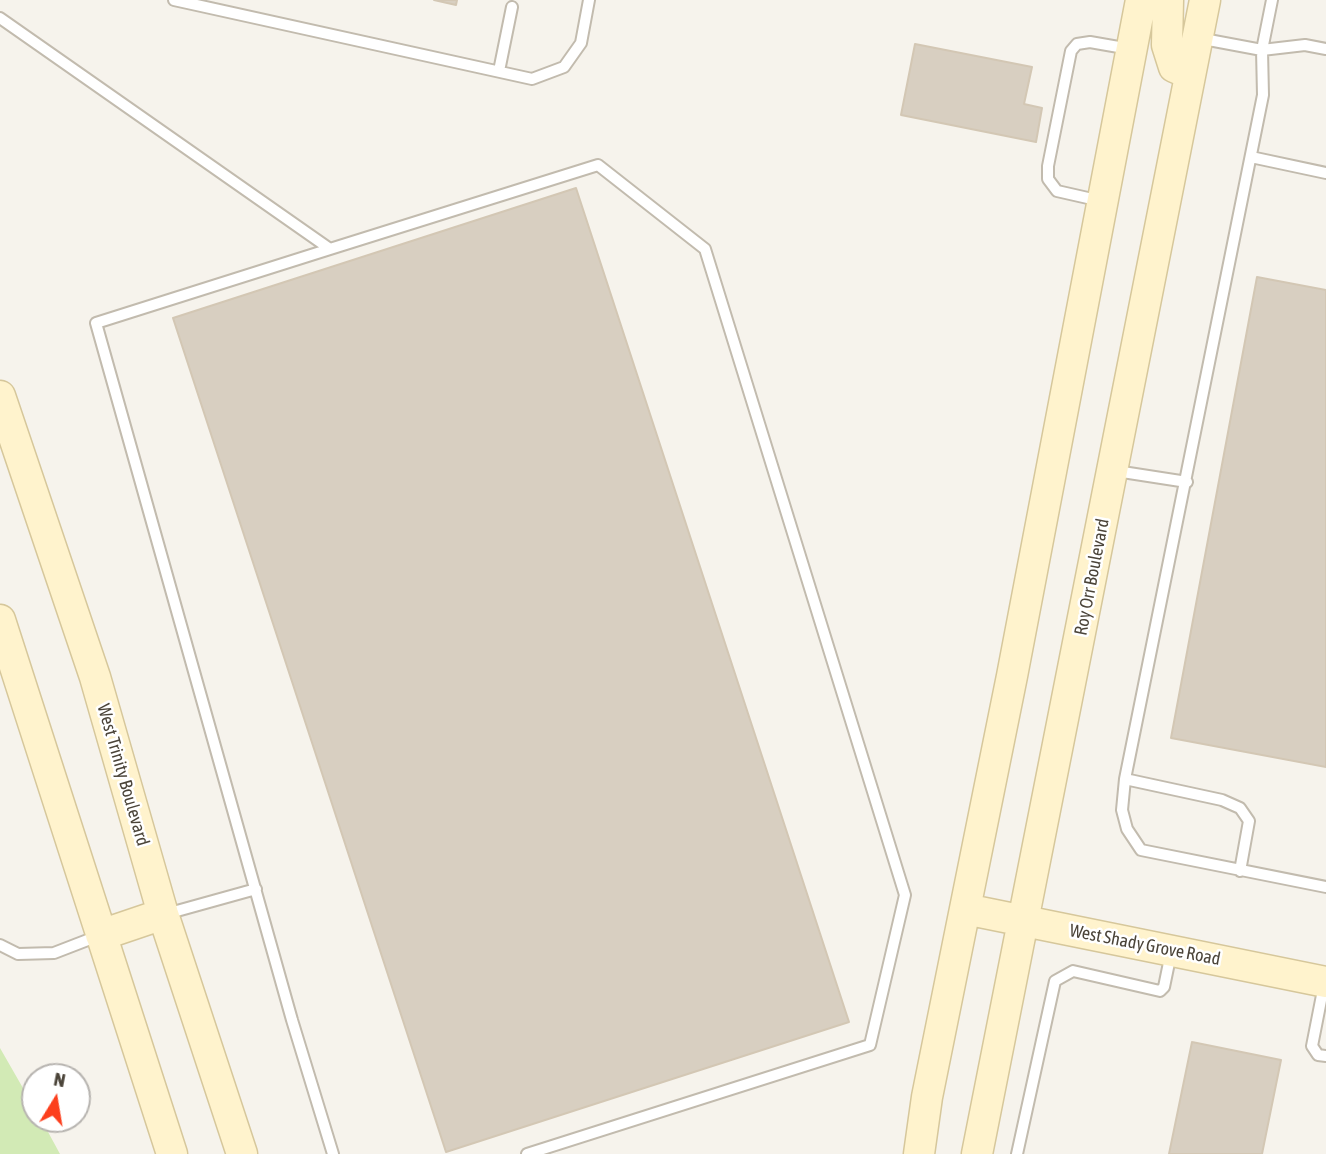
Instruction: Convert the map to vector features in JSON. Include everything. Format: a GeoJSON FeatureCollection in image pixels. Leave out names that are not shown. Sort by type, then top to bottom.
{"type":"FeatureCollection","features":[{"type":"Feature","properties":{"kind":"main road"},"geometry":{"type":"LineString","coordinates":[[919,1154],[1141,0]]}},
{"type":"Feature","properties":{"kind":"main road"},"geometry":{"type":"LineString","coordinates":[[1168,0],[1167,45],[1174,67],[1190,74]]}},
{"type":"Feature","properties":{"kind":"main road","name":"Roy Orr Boulevard"},"geometry":{"type":"LineString","coordinates":[[977,1154],[1205,0]]}},
{"type":"Feature","properties":{"kind":"main road","name":"West Trinity Boulevard"},"geometry":{"type":"LineString","coordinates":[[0,396],[94,677],[163,915],[242,1154]]}},
{"type":"Feature","properties":{"kind":"main road"},"geometry":{"type":"LineString","coordinates":[[0,620],[173,1154]]}},
{"type":"Feature","properties":{"kind":"main road","name":"West Shady Grove Road"},"geometry":{"type":"LineString","coordinates":[[965,909],[1325,981]]}},
{"type":"Feature","properties":{"kind":"main road"},"geometry":{"type":"LineString","coordinates":[[101,935],[163,915]]}},
{"type":"Feature","properties":{"kind":"lane"},"geometry":{"type":"LineString","coordinates":[[174,0],[532,79],[564,67],[581,43],[589,0]]}},
{"type":"Feature","properties":{"kind":"lane"},"geometry":{"type":"LineString","coordinates":[[1272,0],[1262,50],[1263,96],[1125,779],[1122,810],[1127,829],[1142,850],[1326,887]]}},
{"type":"Feature","properties":{"kind":"lane"},"geometry":{"type":"LineString","coordinates":[[499,71],[512,7]]}},
{"type":"Feature","properties":{"kind":"lane"},"geometry":{"type":"LineString","coordinates":[[0,18],[330,249]]}},
{"type":"Feature","properties":{"kind":"lane"},"geometry":{"type":"LineString","coordinates":[[1197,37],[1262,50],[1305,44],[1326,49]]}},
{"type":"Feature","properties":{"kind":"lane"},"geometry":{"type":"LineString","coordinates":[[1101,201],[1057,191],[1048,179],[1048,166],[1071,51],[1077,44],[1090,42],[1131,49]]}},
{"type":"Feature","properties":{"kind":"lane"},"geometry":{"type":"LineString","coordinates":[[1251,157],[1326,173]]}},
{"type":"Feature","properties":{"kind":"lane"},"geometry":{"type":"LineString","coordinates":[[333,1154],[96,323],[598,165],[705,249],[905,895],[870,1045],[527,1154]]}},
{"type":"Feature","properties":{"kind":"lane"},"geometry":{"type":"LineString","coordinates":[[1113,470],[1187,482]]}},
{"type":"Feature","properties":{"kind":"lane"},"geometry":{"type":"LineString","coordinates":[[1125,779],[1222,800],[1240,808],[1249,821],[1240,871]]}},
{"type":"Feature","properties":{"kind":"lane"},"geometry":{"type":"LineString","coordinates":[[163,915],[201,907],[256,889]]}},
{"type":"Feature","properties":{"kind":"lane"},"geometry":{"type":"LineString","coordinates":[[0,945],[18,954],[54,953],[101,935]]}},
{"type":"Feature","properties":{"kind":"lane"},"geometry":{"type":"LineString","coordinates":[[1017,1154],[1055,981],[1073,971],[1160,991],[1164,986],[1171,950]]}},
{"type":"Feature","properties":{"kind":"lane"},"geometry":{"type":"LineString","coordinates":[[1325,981],[1312,1046],[1318,1055],[1326,1056]]}},
{"type":"Feature","properties":{"kind":"green space"},"geometry":{"type":"Polygon","coordinates":[[[0,1048],[21,1085],[21,1133],[49,1133],[60,1154],[0,1154],[0,1048]]]}},
{"type":"Feature","properties":{"kind":"building"},"geometry":{"type":"Polygon","coordinates":[[[434,0],[457,0],[456,5],[434,0]]]}},
{"type":"Feature","properties":{"kind":"building"},"geometry":{"type":"Polygon","coordinates":[[[915,44],[1032,67],[1024,104],[1042,108],[1036,142],[901,115],[915,44]]]}},
{"type":"Feature","properties":{"kind":"building"},"geometry":{"type":"Polygon","coordinates":[[[576,188],[849,1022],[446,1152],[173,318],[576,188]]]}},
{"type":"Feature","properties":{"kind":"building"},"geometry":{"type":"Polygon","coordinates":[[[1257,277],[1326,290],[1326,767],[1171,738],[1257,277]]]}},
{"type":"Feature","properties":{"kind":"building"},"geometry":{"type":"Polygon","coordinates":[[[1192,1042],[1281,1060],[1262,1154],[1169,1154],[1192,1042]]]}}]}
